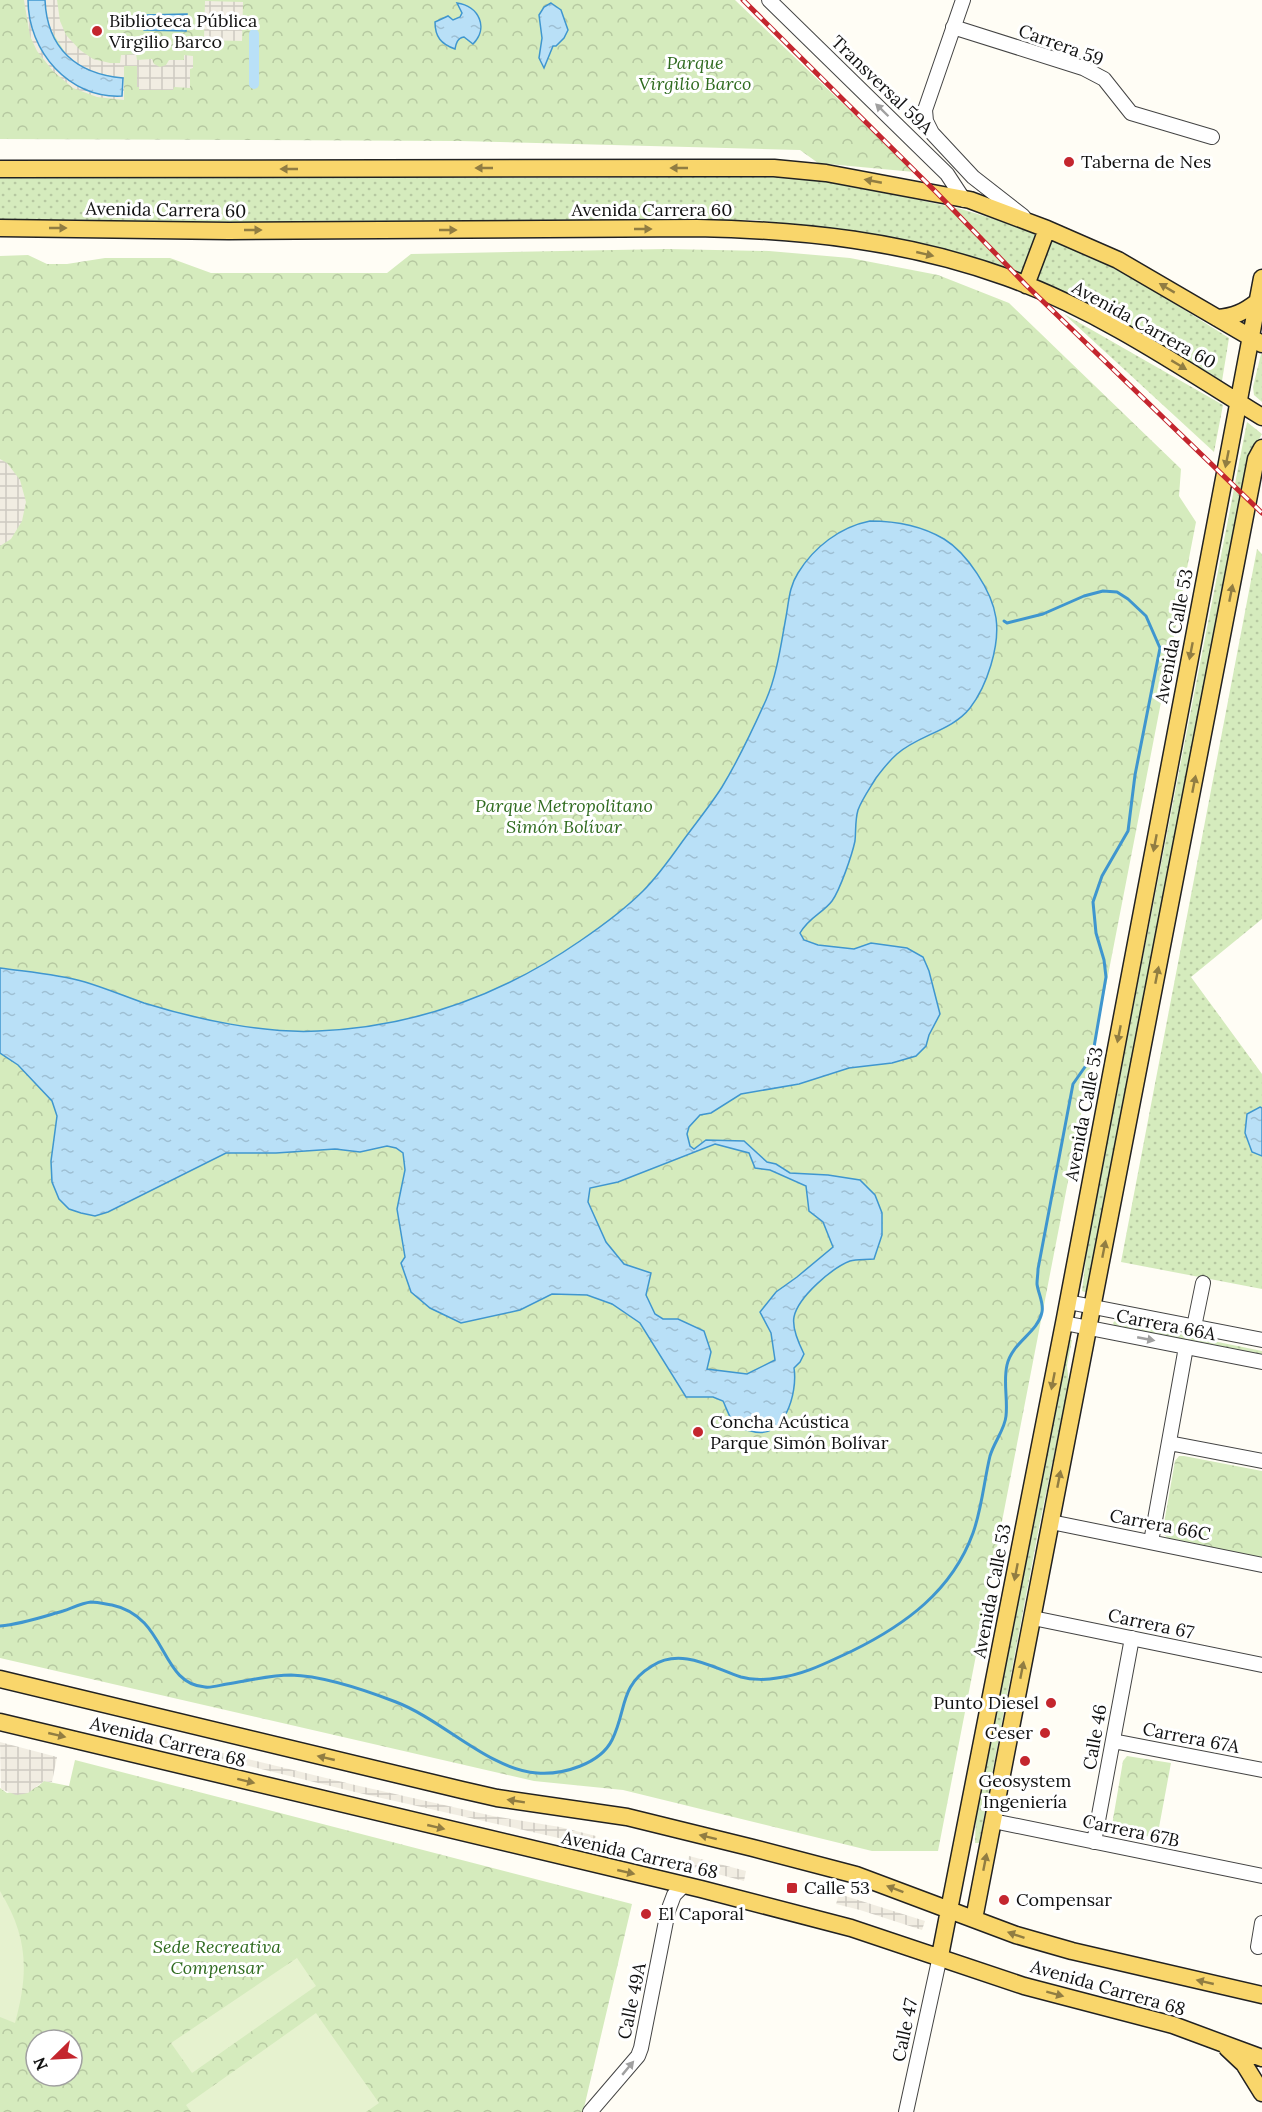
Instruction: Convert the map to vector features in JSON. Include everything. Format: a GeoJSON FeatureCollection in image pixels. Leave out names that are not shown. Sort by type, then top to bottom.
{"type":"FeatureCollection","features":[{"type":"Feature","properties":{"kind":"main road"},"geometry":{"type":"LineString","coordinates":[[0,169],[774,168],[862,178],[967,200],[1039,226],[1118,260],[1256,341]]}},
{"type":"Feature","properties":{"kind":"main road"},"geometry":{"type":"LineString","coordinates":[[1026,285],[1039,226]]}},
{"type":"Feature","properties":{"kind":"main road","name":"Avenida Carrera 60"},"geometry":{"type":"LineString","coordinates":[[0,228],[229,231],[764,230],[868,241],[956,262],[1026,285],[1110,325],[1262,417]]}},
{"type":"Feature","properties":{"kind":"main road","name":"Avenida Calle 53"},"geometry":{"type":"LineString","coordinates":[[940,1956],[1064,1323],[1238,402],[1256,341],[1257,302],[1262,278]]}},
{"type":"Feature","properties":{"kind":"main road"},"geometry":{"type":"LineString","coordinates":[[1217,318],[1243,313],[1257,302]]}},
{"type":"Feature","properties":{"kind":"main road"},"geometry":{"type":"LineString","coordinates":[[974,1919],[1256,459],[1262,448]]}},
{"type":"Feature","properties":{"kind":"main road","name":"Avenida Carrera 68"},"geometry":{"type":"LineString","coordinates":[[0,1679],[497,1798],[627,1817],[856,1875],[1016,1935],[1072,1952],[1262,1995]]}},
{"type":"Feature","properties":{"kind":"main road","name":"Avenida Carrera 68"},"geometry":{"type":"LineString","coordinates":[[0,1722],[684,1885],[868,1932],[1024,1986],[1173,2025],[1262,2058]]}},
{"type":"Feature","properties":{"kind":"main road"},"geometry":{"type":"LineString","coordinates":[[1221,2043],[1244,2064],[1262,2093]]}},
{"type":"Feature","properties":{"kind":"street","name":"Transversal 59A"},"geometry":{"type":"LineString","coordinates":[[769,0],[947,174],[967,200]]}},
{"type":"Feature","properties":{"kind":"street"},"geometry":{"type":"LineString","coordinates":[[953,27],[963,0]]}},
{"type":"Feature","properties":{"kind":"street","name":"Transversal 59A"},"geometry":{"type":"LineString","coordinates":[[953,27],[925,110],[926,121],[932,133],[973,177],[1039,226]]}},
{"type":"Feature","properties":{"kind":"street","name":"Carrera 59"},"geometry":{"type":"LineString","coordinates":[[953,27],[1083,68],[1104,80],[1131,113],[1212,137]]}},
{"type":"Feature","properties":{"kind":"street"},"geometry":{"type":"LineString","coordinates":[[967,200],[973,177]]}},
{"type":"Feature","properties":{"kind":"street"},"geometry":{"type":"LineString","coordinates":[[1194,1327],[1203,1283]]}},
{"type":"Feature","properties":{"kind":"street","name":"Carrera 66A"},"geometry":{"type":"LineString","coordinates":[[1068,1302],[1262,1340]]}},
{"type":"Feature","properties":{"kind":"street","name":"Carrera 66A"},"geometry":{"type":"LineString","coordinates":[[1064,1323],[1262,1362]]}},
{"type":"Feature","properties":{"kind":"street"},"geometry":{"type":"LineString","coordinates":[[1151,1542],[1186,1347]]}},
{"type":"Feature","properties":{"kind":"street"},"geometry":{"type":"LineString","coordinates":[[1169,1443],[1262,1461]]}},
{"type":"Feature","properties":{"kind":"street","name":"Carrera 66C"},"geometry":{"type":"LineString","coordinates":[[1051,1522],[1262,1564]]}},
{"type":"Feature","properties":{"kind":"street","name":"Carrera 67"},"geometry":{"type":"LineString","coordinates":[[1033,1618],[1262,1665]]}},
{"type":"Feature","properties":{"kind":"street","name":"Calle 46"},"geometry":{"type":"LineString","coordinates":[[1094,1842],[1132,1638]]}},
{"type":"Feature","properties":{"kind":"street","name":"Carrera 67A"},"geometry":{"type":"LineString","coordinates":[[1113,1741],[1262,1770]]}},
{"type":"Feature","properties":{"kind":"street","name":"Carrera 67B"},"geometry":{"type":"LineString","coordinates":[[993,1821],[1262,1876]]}},
{"type":"Feature","properties":{"kind":"street","name":"Calle 49A"},"geometry":{"type":"LineString","coordinates":[[590,2112],[638,2056],[668,1911],[674,1895],[684,1885]]}},
{"type":"Feature","properties":{"kind":"street"},"geometry":{"type":"LineString","coordinates":[[1258,1947],[1262,1923]]}},
{"type":"Feature","properties":{"kind":"street","name":"Calle 47"},"geometry":{"type":"LineString","coordinates":[[906,2112],[940,1956]]}},
{"type":"Feature","properties":{"kind":"green space","name":"Parque Virgilio Barco"},"geometry":{"type":"Polygon","coordinates":[[[0,0],[735,0],[914,172],[818,163],[800,150],[460,141],[0,139],[0,0]]]}},
{"type":"Feature","properties":{"kind":"green space"},"geometry":{"type":"Polygon","coordinates":[[[0,176],[595,178],[712,176],[780,177],[840,183],[961,209],[1030,230],[1094,258],[1145,285],[1229,338],[1222,381],[1167,347],[1106,314],[969,256],[908,240],[854,231],[756,220],[226,224],[0,219],[0,176]]]}},
{"type":"Feature","properties":{"kind":"green space","name":"Parque Metropolitano Simón Bolívar"},"geometry":{"type":"Polygon","coordinates":[[[667,249],[769,251],[850,258],[938,275],[1009,303],[1181,469],[1179,496],[1196,522],[938,1851],[872,1851],[623,1790],[534,1781],[0,1658],[0,256],[28,255],[47,264],[67,264],[105,258],[170,258],[211,273],[387,273],[411,254],[667,249]]]}},
{"type":"Feature","properties":{"kind":"green space"},"geometry":{"type":"Polygon","coordinates":[[[1064,314],[1223,405],[1214,452],[1064,314]]]}},
{"type":"Feature","properties":{"kind":"green space"},"geometry":{"type":"Polygon","coordinates":[[[1261,354],[1262,402],[1254,395],[1253,387],[1261,354]]]}},
{"type":"Feature","properties":{"kind":"green space"},"geometry":{"type":"Polygon","coordinates":[[[1247,422],[1262,434],[1248,465],[1243,484],[1088,1293],[1082,1291],[1088,1240],[1247,422]]]}},
{"type":"Feature","properties":{"kind":"green space"},"geometry":{"type":"Polygon","coordinates":[[[1257,549],[1262,554],[1262,919],[1191,977],[1262,1074],[1262,1289],[1121,1262],[1257,549]]]}},
{"type":"Feature","properties":{"kind":"green space"},"geometry":{"type":"Polygon","coordinates":[[[1115,1321],[1262,1351],[1262,1355],[1114,1325],[1115,1321]]]}},
{"type":"Feature","properties":{"kind":"green space"},"geometry":{"type":"Polygon","coordinates":[[[1068,1340],[1072,1340],[1067,1366],[1069,1383],[979,1843],[975,1843],[976,1815],[1068,1340]]]}},
{"type":"Feature","properties":{"kind":"green space"},"geometry":{"type":"Polygon","coordinates":[[[1179,1456],[1262,1471],[1262,1558],[1168,1538],[1164,1535],[1163,1529],[1175,1461],[1179,1456]]]}},
{"type":"Feature","properties":{"kind":"green space"},"geometry":{"type":"Polygon","coordinates":[[[1127,1756],[1171,1763],[1157,1838],[1119,1831],[1112,1825],[1123,1761],[1127,1756]]]}},
{"type":"Feature","properties":{"kind":"green space","name":"Sede Recreativa Compensar"},"geometry":{"type":"Polygon","coordinates":[[[75,1760],[632,1904],[583,2112],[0,2112],[0,1788],[7,1793],[37,1787],[44,1781],[69,1786],[75,1760]]]}},
{"type":"Feature","properties":{"kind":"green space"},"geometry":{"type":"Polygon","coordinates":[[[0,1891],[16,1924],[23,1955],[24,1971],[20,2005],[15,2023],[0,2017],[0,1891]]]}},
{"type":"Feature","properties":{"kind":"green space"},"geometry":{"type":"Polygon","coordinates":[[[297,1958],[316,1986],[192,2073],[171,2043],[297,1958]]]}},
{"type":"Feature","properties":{"kind":"green space"},"geometry":{"type":"Polygon","coordinates":[[[316,2013],[379,2103],[366,2112],[191,2112],[186,2105],[316,2013]]]}},
{"type":"Feature","properties":{"kind":"shaded area"},"geometry":{"type":"Polygon","coordinates":[[[24,0],[28,0],[28,9],[40,49],[55,69],[77,85],[98,94],[122,78],[93,72],[68,57],[51,30],[45,0],[57,0],[60,21],[66,35],[80,50],[93,59],[120,63],[121,55],[136,54],[137,60],[152,59],[154,64],[160,67],[166,65],[169,60],[184,60],[184,55],[193,56],[190,88],[139,90],[137,66],[124,66],[124,100],[97,97],[73,88],[53,71],[37,51],[30,36],[24,0]]]}},
{"type":"Feature","properties":{"kind":"shaded area"},"geometry":{"type":"Polygon","coordinates":[[[205,1],[243,2],[242,41],[204,40],[205,1]]]}},
{"type":"Feature","properties":{"kind":"shaded area"},"geometry":{"type":"Polygon","coordinates":[[[0,459],[7,463],[20,480],[26,502],[22,521],[11,539],[0,546],[0,459]]]}},
{"type":"Feature","properties":{"kind":"shaded area"},"geometry":{"type":"Polygon","coordinates":[[[136,1732],[493,1816],[560,1827],[596,1836],[594,1846],[355,1792],[134,1738],[136,1732]]]}},
{"type":"Feature","properties":{"kind":"shaded area"},"geometry":{"type":"Polygon","coordinates":[[[0,1742],[57,1757],[52,1782],[44,1781],[28,1793],[16,1795],[1,1789],[0,1742]]]}},
{"type":"Feature","properties":{"kind":"shaded area"},"geometry":{"type":"Polygon","coordinates":[[[689,1856],[746,1871],[744,1881],[687,1866],[689,1856]]]}},
{"type":"Feature","properties":{"kind":"shaded area"},"geometry":{"type":"Polygon","coordinates":[[[839,1894],[925,1921],[922,1930],[836,1904],[839,1894]]]}},
{"type":"Feature","properties":{"kind":"water"},"geometry":{"type":"Polygon","coordinates":[[[28,0],[45,0],[51,32],[67,56],[91,71],[123,78],[122,96],[103,95],[85,89],[69,80],[55,68],[35,37],[28,0]]]}},
{"type":"Feature","properties":{"kind":"water"},"geometry":{"type":"Polygon","coordinates":[[[457,3],[471,8],[481,25],[478,38],[473,44],[464,37],[457,42],[455,49],[440,39],[436,32],[435,22],[448,16],[453,20],[460,17],[462,13],[457,3]]]}},
{"type":"Feature","properties":{"kind":"water"},"geometry":{"type":"Polygon","coordinates":[[[551,3],[561,10],[568,30],[564,38],[553,46],[544,68],[539,58],[542,38],[539,15],[544,7],[551,3]]]}},
{"type":"Feature","properties":{"kind":"water"},"geometry":{"type":"Polygon","coordinates":[[[187,14],[186,31],[144,30],[141,23],[144,15],[187,14]]]}},
{"type":"Feature","properties":{"kind":"water"},"geometry":{"type":"Polygon","coordinates":[[[870,521],[908,525],[936,534],[953,545],[970,563],[994,607],[996,641],[991,665],[982,689],[963,716],[945,728],[905,748],[876,778],[858,810],[855,841],[839,889],[832,901],[800,933],[804,940],[818,945],[854,949],[871,943],[907,948],[923,957],[940,1014],[926,1046],[916,1056],[892,1063],[849,1068],[799,1084],[741,1094],[711,1113],[700,1115],[689,1127],[687,1134],[690,1146],[694,1149],[706,1140],[744,1141],[767,1162],[776,1164],[790,1173],[860,1180],[875,1195],[882,1213],[882,1235],[874,1259],[850,1261],[834,1270],[809,1292],[797,1309],[794,1326],[804,1354],[794,1368],[794,1390],[791,1402],[780,1422],[772,1429],[762,1432],[742,1429],[732,1421],[723,1401],[713,1397],[686,1397],[640,1323],[612,1304],[587,1295],[552,1294],[520,1310],[461,1323],[430,1308],[411,1292],[401,1263],[405,1257],[397,1209],[405,1170],[403,1153],[396,1148],[387,1146],[360,1152],[335,1149],[276,1153],[226,1153],[108,1212],[95,1216],[69,1209],[59,1199],[52,1182],[51,1161],[57,1116],[52,1101],[18,1065],[0,1053],[0,968],[74,979],[144,1003],[207,1020],[253,1028],[297,1031],[354,1028],[423,1015],[456,1005],[520,977],[613,918],[643,891],[668,861],[722,787],[766,700],[776,670],[795,578],[820,547],[838,533],[870,521]],[[715,1144],[618,1182],[590,1188],[588,1202],[606,1242],[624,1264],[651,1273],[646,1295],[655,1314],[663,1319],[678,1319],[704,1331],[711,1352],[707,1369],[747,1374],[775,1360],[771,1333],[760,1312],[776,1292],[833,1247],[823,1222],[809,1211],[806,1186],[770,1170],[755,1168],[749,1153],[715,1144]]]}},
{"type":"Feature","properties":{"kind":"water"},"geometry":{"type":"Polygon","coordinates":[[[1262,1108],[1262,1156],[1252,1152],[1245,1133],[1247,1114],[1262,1108]]]}},
{"type":"Feature","properties":{"kind":"waterway"},"geometry":{"type":"LineString","coordinates":[[254,34],[254,84]]}},
{"type":"Feature","properties":{"kind":"waterway"},"geometry":{"type":"LineString","coordinates":[[0,1626],[32,1620],[91,1602],[112,1605],[130,1612],[144,1622],[179,1675],[190,1683],[210,1687],[291,1675],[345,1684],[414,1710],[501,1763],[519,1770],[547,1773],[569,1770],[599,1756],[612,1740],[629,1690],[641,1674],[652,1666],[674,1658],[697,1661],[750,1679],[769,1679],[797,1674],[816,1668],[872,1641],[908,1618],[939,1589],[964,1554],[976,1524],[990,1456],[1005,1421],[1007,1365],[1014,1350],[1036,1326],[1042,1312],[1037,1284],[1038,1269],[1073,1084],[1093,1053],[1106,977],[1104,960],[1096,933],[1093,902],[1102,876],[1128,831],[1135,775],[1160,648],[1146,616],[1117,592],[1103,591],[1084,596],[1043,614],[1007,623],[1004,621]]}},
{"type":"Feature","properties":{"kind":"railway"},"geometry":{"type":"LineString","coordinates":[[743,0],[1026,285],[1262,513]]}},
{"type":"Feature","properties":{"kind":"place","name":"Biblioteca Pública Virgilio Barco"},"geometry":{"type":"Point","coordinates":[97,31]}},
{"type":"Feature","properties":{"kind":"place","name":"Taberna de Nes"},"geometry":{"type":"Point","coordinates":[1069,162]}},
{"type":"Feature","properties":{"kind":"place","name":"Concha Acústica Parque Simón Bolívar"},"geometry":{"type":"Point","coordinates":[698,1432]}},
{"type":"Feature","properties":{"kind":"place","name":"Punto Diesel"},"geometry":{"type":"Point","coordinates":[1051,1703]}},
{"type":"Feature","properties":{"kind":"place","name":"Ceser"},"geometry":{"type":"Point","coordinates":[1045,1733]}},
{"type":"Feature","properties":{"kind":"place","name":"Geosystem Ingeniería"},"geometry":{"type":"Point","coordinates":[1025,1761]}},
{"type":"Feature","properties":{"kind":"place","name":"Calle 53"},"geometry":{"type":"Point","coordinates":[792,1888]}},
{"type":"Feature","properties":{"kind":"place","name":"Compensar"},"geometry":{"type":"Point","coordinates":[1004,1900]}},
{"type":"Feature","properties":{"kind":"place","name":"El Caporal"},"geometry":{"type":"Point","coordinates":[646,1914]}}]}
